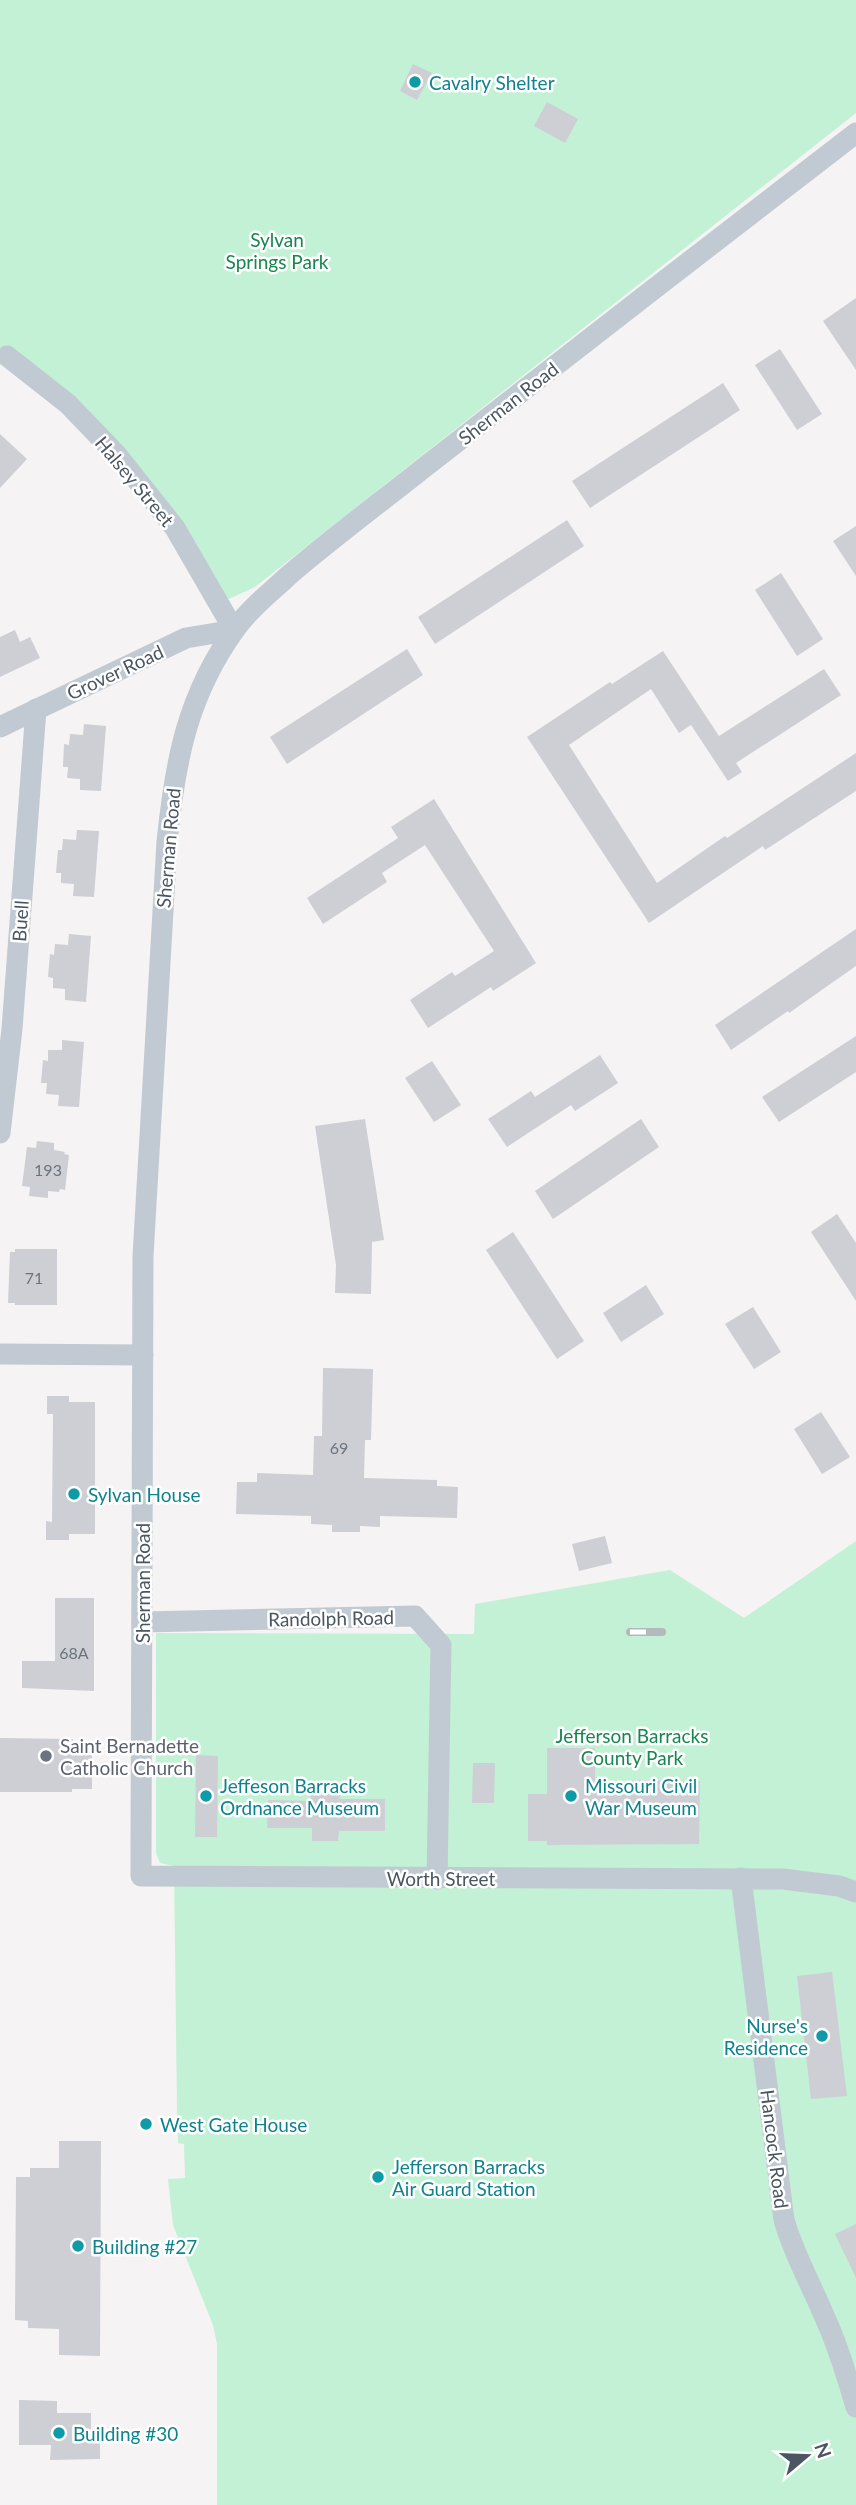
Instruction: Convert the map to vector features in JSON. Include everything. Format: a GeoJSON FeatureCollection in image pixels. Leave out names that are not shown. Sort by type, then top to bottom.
{"type":"FeatureCollection","features":[{"type":"Feature","properties":{"kind":"street","name":"Sherman Road"},"geometry":{"type":"LineString","coordinates":[[142,1876],[144,1243],[173,782],[182,739],[193,710],[234,630],[247,614],[310,558],[856,133]]}},
{"type":"Feature","properties":{"kind":"street","name":"Halsey Street"},"geometry":{"type":"LineString","coordinates":[[7,356],[68,404],[117,455],[175,528],[234,630]]}},
{"type":"Feature","properties":{"kind":"street","name":"Grover Road"},"geometry":{"type":"LineString","coordinates":[[0,727],[186,638],[234,630]]}},
{"type":"Feature","properties":{"kind":"street","name":"Buell"},"geometry":{"type":"LineString","coordinates":[[0,1133],[12,1029],[36,709]]}},
{"type":"Feature","properties":{"kind":"street"},"geometry":{"type":"LineString","coordinates":[[0,1354],[143,1356]]}},
{"type":"Feature","properties":{"kind":"street","name":"Randolph Road"},"geometry":{"type":"LineString","coordinates":[[142,1622],[415,1616],[441,1645],[437,1879]]}},
{"type":"Feature","properties":{"kind":"street","name":"Worth Street"},"geometry":{"type":"LineString","coordinates":[[142,1876],[741,1878],[783,1879],[839,1886],[856,1892]]}},
{"type":"Feature","properties":{"kind":"street","name":"Hancock Road"},"geometry":{"type":"LineString","coordinates":[[741,1878],[785,2220],[792,2248],[826,2319],[843,2363],[856,2407]]}},
{"type":"Feature","properties":{"kind":"green space","name":"Sylvan Springs Park"},"geometry":{"type":"Polygon","coordinates":[[[0,0],[856,0],[856,113],[255,587],[229,599],[219,593],[207,564],[9,353],[0,365],[0,0]]]}},
{"type":"Feature","properties":{"kind":"green space","name":"Jefferson Barracks County Park"},"geometry":{"type":"Polygon","coordinates":[[[856,1541],[856,2505],[217,2505],[217,2344],[213,2325],[173,2225],[168,2179],[185,2178],[184,2144],[178,2143],[174,1866],[160,1863],[156,1853],[156,1633],[474,1634],[475,1604],[670,1570],[744,1618],[856,1541]]]}},
{"type":"Feature","properties":{"kind":"building","name":"Cavalry Shelter"},"geometry":{"type":"Polygon","coordinates":[[[413,64],[432,73],[417,100],[400,91],[413,64]]]}},
{"type":"Feature","properties":{"kind":"building"},"geometry":{"type":"Polygon","coordinates":[[[547,102],[578,119],[565,143],[534,126],[547,102]]]}},
{"type":"Feature","properties":{"kind":"building"},"geometry":{"type":"Polygon","coordinates":[[[856,298],[856,370],[823,321],[856,298]]]}},
{"type":"Feature","properties":{"kind":"building"},"geometry":{"type":"Polygon","coordinates":[[[780,349],[822,414],[797,430],[755,365],[780,349]]]}},
{"type":"Feature","properties":{"kind":"building"},"geometry":{"type":"Polygon","coordinates":[[[723,383],[740,410],[590,508],[572,481],[723,383]]]}},
{"type":"Feature","properties":{"kind":"building"},"geometry":{"type":"Polygon","coordinates":[[[0,434],[27,459],[0,488],[0,434]]]}},
{"type":"Feature","properties":{"kind":"building"},"geometry":{"type":"Polygon","coordinates":[[[567,520],[584,546],[435,644],[418,617],[567,520]]]}},
{"type":"Feature","properties":{"kind":"building"},"geometry":{"type":"Polygon","coordinates":[[[856,526],[856,576],[833,541],[856,526]]]}},
{"type":"Feature","properties":{"kind":"building"},"geometry":{"type":"Polygon","coordinates":[[[781,573],[823,639],[797,656],[755,590],[781,573]]]}},
{"type":"Feature","properties":{"kind":"building"},"geometry":{"type":"Polygon","coordinates":[[[15,630],[20,642],[30,637],[40,658],[0,677],[0,637],[15,630]]]}},
{"type":"Feature","properties":{"kind":"building"},"geometry":{"type":"Polygon","coordinates":[[[407,649],[423,675],[287,764],[270,737],[407,649]]]}},
{"type":"Feature","properties":{"kind":"building"},"geometry":{"type":"Polygon","coordinates":[[[663,651],[719,736],[824,669],[841,695],[736,763],[742,772],[728,781],[691,725],[679,733],[651,689],[569,745],[657,883],[725,836],[727,838],[856,753],[856,791],[765,850],[763,846],[649,923],[527,737],[610,682],[612,684],[663,651]]]}},
{"type":"Feature","properties":{"kind":"building"},"geometry":{"type":"Polygon","coordinates":[[[84,724],[106,726],[101,791],[80,790],[80,779],[67,778],[68,767],[63,767],[64,744],[69,745],[70,734],[83,735],[84,724]]]}},
{"type":"Feature","properties":{"kind":"building"},"geometry":{"type":"Polygon","coordinates":[[[434,799],[536,963],[493,991],[491,987],[428,1028],[410,1000],[452,972],[455,976],[494,951],[425,845],[382,873],[387,882],[323,924],[307,898],[398,838],[391,827],[434,799]]]}},
{"type":"Feature","properties":{"kind":"building"},"geometry":{"type":"Polygon","coordinates":[[[77,830],[99,831],[94,897],[73,896],[74,884],[61,883],[61,873],[56,873],[58,850],[62,850],[63,839],[76,840],[77,830]]]}},
{"type":"Feature","properties":{"kind":"building"},"geometry":{"type":"Polygon","coordinates":[[[856,929],[856,966],[731,1050],[715,1025],[856,929]]]}},
{"type":"Feature","properties":{"kind":"building"},"geometry":{"type":"Polygon","coordinates":[[[69,934],[91,936],[86,1002],[65,1000],[65,989],[53,988],[53,978],[48,977],[50,954],[54,955],[55,944],[68,945],[69,934]]]}},
{"type":"Feature","properties":{"kind":"building"},"geometry":{"type":"Polygon","coordinates":[[[856,1036],[856,1072],[779,1122],[762,1097],[856,1036]]]}},
{"type":"Feature","properties":{"kind":"building"},"geometry":{"type":"Polygon","coordinates":[[[62,1040],[84,1042],[79,1107],[58,1106],[59,1095],[46,1094],[47,1083],[41,1083],[43,1060],[48,1061],[48,1050],[62,1050],[62,1040]]]}},
{"type":"Feature","properties":{"kind":"building"},"geometry":{"type":"Polygon","coordinates":[[[600,1055],[618,1083],[575,1111],[571,1105],[507,1147],[488,1119],[531,1091],[535,1097],[600,1055]]]}},
{"type":"Feature","properties":{"kind":"building"},"geometry":{"type":"Polygon","coordinates":[[[432,1061],[461,1105],[434,1122],[405,1078],[432,1061]]]}},
{"type":"Feature","properties":{"kind":"building"},"geometry":{"type":"Polygon","coordinates":[[[365,1119],[384,1240],[372,1242],[371,1294],[335,1293],[336,1265],[315,1126],[365,1119]]]}},
{"type":"Feature","properties":{"kind":"building"},"geometry":{"type":"Polygon","coordinates":[[[641,1119],[659,1147],[553,1219],[535,1191],[641,1119]]]}},
{"type":"Feature","properties":{"kind":"building"},"geometry":{"type":"Polygon","coordinates":[[[37,1141],[54,1143],[54,1150],[69,1155],[65,1190],[48,1191],[48,1198],[29,1196],[30,1187],[22,1186],[27,1147],[36,1148],[37,1141]]]}},
{"type":"Feature","properties":{"kind":"building"},"geometry":{"type":"Polygon","coordinates":[[[837,1214],[856,1243],[856,1301],[811,1232],[837,1214]]]}},
{"type":"Feature","properties":{"kind":"building"},"geometry":{"type":"Polygon","coordinates":[[[513,1232],[584,1341],[557,1359],[486,1250],[513,1232]]]}},
{"type":"Feature","properties":{"kind":"building"},"geometry":{"type":"Polygon","coordinates":[[[15,1249],[57,1249],[57,1305],[8,1303],[10,1252],[15,1252],[15,1249]]]}},
{"type":"Feature","properties":{"kind":"building"},"geometry":{"type":"Polygon","coordinates":[[[646,1285],[664,1314],[621,1342],[603,1313],[646,1285]]]}},
{"type":"Feature","properties":{"kind":"building"},"geometry":{"type":"Polygon","coordinates":[[[753,1307],[781,1352],[754,1369],[725,1324],[753,1307]]]}},
{"type":"Feature","properties":{"kind":"building"},"geometry":{"type":"Polygon","coordinates":[[[323,1368],[373,1369],[371,1440],[365,1440],[364,1478],[437,1480],[437,1486],[458,1487],[457,1518],[380,1516],[380,1527],[360,1526],[360,1532],[332,1532],[332,1525],[311,1524],[311,1516],[236,1514],[237,1482],[257,1482],[257,1473],[313,1475],[314,1436],[322,1436],[323,1368]]]}},
{"type":"Feature","properties":{"kind":"building","name":"Sylvan House"},"geometry":{"type":"Polygon","coordinates":[[[47,1396],[69,1396],[69,1402],[95,1402],[95,1534],[69,1534],[69,1540],[46,1540],[46,1521],[52,1522],[53,1414],[47,1414],[47,1396]]]}},
{"type":"Feature","properties":{"kind":"building"},"geometry":{"type":"Polygon","coordinates":[[[821,1412],[850,1457],[822,1474],[794,1429],[821,1412]]]}},
{"type":"Feature","properties":{"kind":"building"},"geometry":{"type":"Polygon","coordinates":[[[605,1536],[612,1563],[579,1571],[572,1544],[605,1536]]]}},
{"type":"Feature","properties":{"kind":"building"},"geometry":{"type":"Polygon","coordinates":[[[55,1598],[94,1598],[94,1691],[22,1688],[22,1661],[55,1661],[55,1598]]]}},
{"type":"Feature","properties":{"kind":"building","name":"Saint Bernadette Catholic Church"},"geometry":{"type":"Polygon","coordinates":[[[0,1738],[73,1739],[72,1745],[92,1745],[92,1789],[72,1789],[72,1792],[0,1792],[0,1738]]]}},
{"type":"Feature","properties":{"kind":"building"},"geometry":{"type":"Polygon","coordinates":[[[547,1748],[595,1748],[595,1790],[633,1791],[633,1780],[700,1781],[699,1844],[547,1845],[547,1841],[528,1841],[528,1794],[547,1794],[547,1748]]]}},
{"type":"Feature","properties":{"kind":"building","name":"Jeffeson Barracks Ordnance Museum"},"geometry":{"type":"Polygon","coordinates":[[[196,1755],[218,1756],[217,1837],[195,1837],[196,1755]]]}},
{"type":"Feature","properties":{"kind":"building"},"geometry":{"type":"Polygon","coordinates":[[[473,1763],[495,1763],[494,1803],[472,1803],[473,1763]]]}},
{"type":"Feature","properties":{"kind":"building"},"geometry":{"type":"Polygon","coordinates":[[[311,1792],[340,1792],[340,1799],[385,1799],[385,1831],[339,1831],[338,1841],[312,1841],[312,1828],[267,1828],[268,1800],[310,1801],[311,1792]]]}},
{"type":"Feature","properties":{"kind":"building","name":"Nurse's Residence"},"geometry":{"type":"Polygon","coordinates":[[[832,1972],[847,2096],[811,2099],[797,1976],[832,1972]]]}},
{"type":"Feature","properties":{"kind":"building"},"geometry":{"type":"Polygon","coordinates":[[[59,2141],[101,2141],[100,2356],[59,2355],[59,2329],[28,2328],[28,2321],[15,2320],[16,2177],[30,2177],[30,2168],[59,2168],[59,2141]]]}},
{"type":"Feature","properties":{"kind":"building"},"geometry":{"type":"Polygon","coordinates":[[[856,2224],[856,2278],[835,2234],[856,2224]]]}},
{"type":"Feature","properties":{"kind":"building","name":"Building #30"},"geometry":{"type":"Polygon","coordinates":[[[19,2400],[57,2401],[57,2413],[91,2413],[91,2429],[100,2429],[100,2459],[50,2460],[51,2445],[19,2445],[19,2400]]]}},
{"type":"Feature","properties":{"kind":"railway"},"geometry":{"type":"LineString","coordinates":[[630,1632],[662,1632]]}},
{"type":"Feature","properties":{"kind":"place","name":"Cavalry Shelter"},"geometry":{"type":"Point","coordinates":[415,82]}},
{"type":"Feature","properties":{"kind":"place","name":"Sylvan House"},"geometry":{"type":"Point","coordinates":[74,1494]}},
{"type":"Feature","properties":{"kind":"place","name":"Saint Bernadette Catholic Church"},"geometry":{"type":"Point","coordinates":[46,1756]}},
{"type":"Feature","properties":{"kind":"place","name":"Jeffeson Barracks Ordnance Museum"},"geometry":{"type":"Point","coordinates":[206,1796]}},
{"type":"Feature","properties":{"kind":"place","name":"Missouri Civil War Museum"},"geometry":{"type":"Point","coordinates":[571,1796]}},
{"type":"Feature","properties":{"kind":"place","name":"Nurse's Residence"},"geometry":{"type":"Point","coordinates":[822,2036]}},
{"type":"Feature","properties":{"kind":"place","name":"West Gate House"},"geometry":{"type":"Point","coordinates":[146,2124]}},
{"type":"Feature","properties":{"kind":"place","name":"Jefferson Barracks Air Guard Station"},"geometry":{"type":"Point","coordinates":[378,2177]}},
{"type":"Feature","properties":{"kind":"place","name":"Building #27"},"geometry":{"type":"Point","coordinates":[78,2246]}},
{"type":"Feature","properties":{"kind":"place","name":"Building #30"},"geometry":{"type":"Point","coordinates":[59,2433]}}]}
